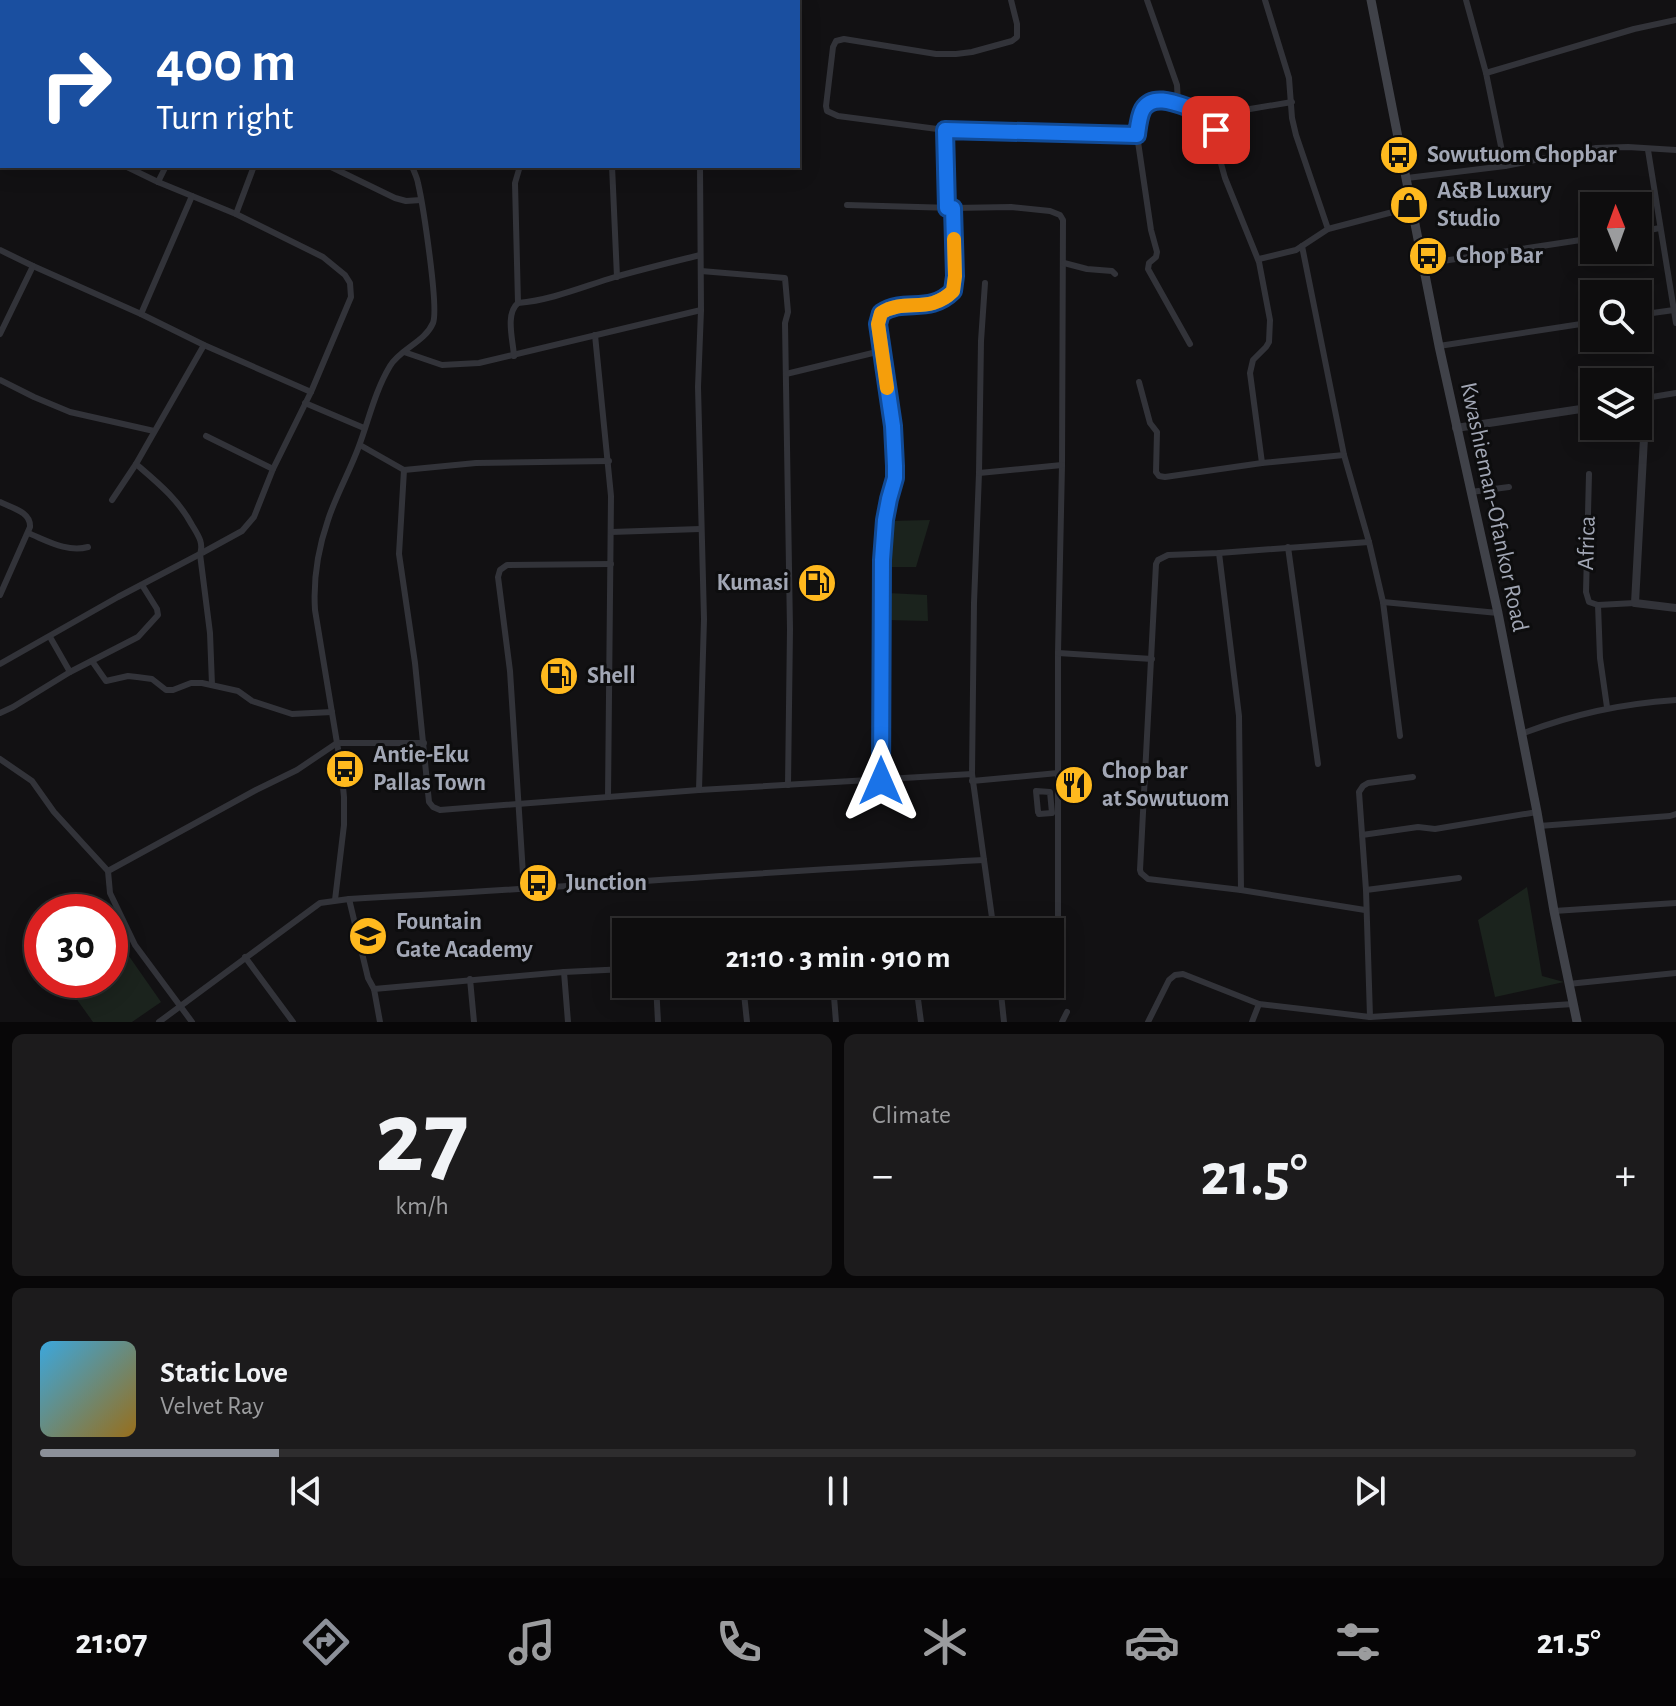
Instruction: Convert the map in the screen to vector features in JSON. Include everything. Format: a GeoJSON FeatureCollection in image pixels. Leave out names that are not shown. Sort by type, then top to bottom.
{"type":"FeatureCollection","features":[{"type":"Feature","properties":{"kind":"main road","name":"Kwashieman-Ofankor Road"},"geometry":{"type":"LineString","coordinates":[[1371,0],[1439,346],[1498,613],[1577,1022]]}},
{"type":"Feature","properties":{"kind":"street"},"geometry":{"type":"LineString","coordinates":[[1011,0],[1017,37],[972,52],[936,54],[844,39],[836,41],[827,111],[838,116],[945,130],[1137,135]]}},
{"type":"Feature","properties":{"kind":"street"},"geometry":{"type":"LineString","coordinates":[[1147,0],[1177,85],[1178,103]]}},
{"type":"Feature","properties":{"kind":"street"},"geometry":{"type":"LineString","coordinates":[[1265,0],[1289,78],[1296,135],[1328,229]]}},
{"type":"Feature","properties":{"kind":"street"},"geometry":{"type":"LineString","coordinates":[[1466,0],[1486,73],[1505,166]]}},
{"type":"Feature","properties":{"kind":"street"},"geometry":{"type":"LineString","coordinates":[[1486,73],[1634,29],[1676,20]]}},
{"type":"Feature","properties":{"kind":"street"},"geometry":{"type":"LineString","coordinates":[[1190,344],[1148,269],[1157,252],[1137,135],[1141,114],[1145,106],[1158,101],[1213,112],[1292,102]]}},
{"type":"Feature","properties":{"kind":"street"},"geometry":{"type":"LineString","coordinates":[[1213,112],[1217,149],[1225,178],[1259,259],[1270,328],[1269,342],[1253,360],[1250,373],[1262,463]]}},
{"type":"Feature","properties":{"kind":"street"},"geometry":{"type":"LineString","coordinates":[[881,781],[882,560],[885,520],[895,478],[893,426],[878,324],[881,313],[891,307],[938,303],[953,291],[955,276],[945,130]]}},
{"type":"Feature","properties":{"kind":"street"},"geometry":{"type":"LineString","coordinates":[[1407,178],[1505,166],[1596,148],[1676,150]]}},
{"type":"Feature","properties":{"kind":"street"},"geometry":{"type":"LineString","coordinates":[[1648,150],[1676,323]]}},
{"type":"Feature","properties":{"kind":"street"},"geometry":{"type":"LineString","coordinates":[[0,664],[250,524],[351,297],[350,283],[345,275],[323,257],[236,214],[129,168]]}},
{"type":"Feature","properties":{"kind":"street"},"geometry":{"type":"LineString","coordinates":[[158,182],[165,168]]}},
{"type":"Feature","properties":{"kind":"street"},"geometry":{"type":"LineString","coordinates":[[236,214],[253,168]]}},
{"type":"Feature","properties":{"kind":"street"},"geometry":{"type":"LineString","coordinates":[[333,168],[395,198],[421,200]]}},
{"type":"Feature","properties":{"kind":"street"},"geometry":{"type":"LineString","coordinates":[[335,900],[344,825],[344,797],[315,610],[316,570],[328,520],[360,445],[382,381],[397,356],[434,322],[421,200],[413,168]]}},
{"type":"Feature","properties":{"kind":"street"},"geometry":{"type":"LineString","coordinates":[[518,303],[515,183],[519,168]]}},
{"type":"Feature","properties":{"kind":"street"},"geometry":{"type":"LineString","coordinates":[[612,168],[617,277]]}},
{"type":"Feature","properties":{"kind":"street"},"geometry":{"type":"LineString","coordinates":[[699,790],[704,619],[698,387],[700,168]]}},
{"type":"Feature","properties":{"kind":"street"},"geometry":{"type":"LineString","coordinates":[[141,314],[192,196]]}},
{"type":"Feature","properties":{"kind":"street"},"geometry":{"type":"LineString","coordinates":[[847,205],[1011,207],[1056,213],[1063,220],[1058,918]]}},
{"type":"Feature","properties":{"kind":"street"},"geometry":{"type":"LineString","coordinates":[[1259,259],[1289,252],[1328,229],[1412,207]]}},
{"type":"Feature","properties":{"kind":"street"},"geometry":{"type":"LineString","coordinates":[[1652,229],[1660,228]]}},
{"type":"Feature","properties":{"kind":"street"},"geometry":{"type":"LineString","coordinates":[[1423,264],[1580,240]]}},
{"type":"Feature","properties":{"kind":"street"},"geometry":{"type":"LineString","coordinates":[[1302,246],[1344,455],[1383,602],[1400,736]]}},
{"type":"Feature","properties":{"kind":"street"},"geometry":{"type":"LineString","coordinates":[[0,250],[311,392]]}},
{"type":"Feature","properties":{"kind":"street"},"geometry":{"type":"LineString","coordinates":[[514,356],[511,315],[518,303],[562,295],[700,255]]}},
{"type":"Feature","properties":{"kind":"street"},"geometry":{"type":"LineString","coordinates":[[1064,263],[1115,274]]}},
{"type":"Feature","properties":{"kind":"street"},"geometry":{"type":"LineString","coordinates":[[0,334],[33,266]]}},
{"type":"Feature","properties":{"kind":"street"},"geometry":{"type":"LineString","coordinates":[[701,271],[785,278],[788,312],[785,323],[790,629],[788,785]]}},
{"type":"Feature","properties":{"kind":"street"},"geometry":{"type":"LineString","coordinates":[[985,283],[974,603],[972,778],[992,918]]}},
{"type":"Feature","properties":{"kind":"street"},"geometry":{"type":"LineString","coordinates":[[404,352],[442,365],[479,363],[701,310]]}},
{"type":"Feature","properties":{"kind":"street"},"geometry":{"type":"LineString","coordinates":[[1652,313],[1674,310]]}},
{"type":"Feature","properties":{"kind":"street"},"geometry":{"type":"LineString","coordinates":[[1439,346],[1580,324]]}},
{"type":"Feature","properties":{"kind":"street"},"geometry":{"type":"LineString","coordinates":[[595,335],[609,461],[611,532],[608,797]]}},
{"type":"Feature","properties":{"kind":"street"},"geometry":{"type":"LineString","coordinates":[[112,500],[204,345]]}},
{"type":"Feature","properties":{"kind":"street"},"geometry":{"type":"LineString","coordinates":[[786,374],[881,351]]}},
{"type":"Feature","properties":{"kind":"street"},"geometry":{"type":"LineString","coordinates":[[0,380],[70,412],[154,431]]}},
{"type":"Feature","properties":{"kind":"street"},"geometry":{"type":"LineString","coordinates":[[1139,382],[1150,423],[1157,432],[1156,472],[1159,476],[1344,455]]}},
{"type":"Feature","properties":{"kind":"street"},"geometry":{"type":"LineString","coordinates":[[1652,398],[1676,393]]}},
{"type":"Feature","properties":{"kind":"street"},"geometry":{"type":"LineString","coordinates":[[305,403],[364,428]]}},
{"type":"Feature","properties":{"kind":"street"},"geometry":{"type":"LineString","coordinates":[[1456,428],[1580,409]]}},
{"type":"Feature","properties":{"kind":"street"},"geometry":{"type":"LineString","coordinates":[[206,436],[273,469]]}},
{"type":"Feature","properties":{"kind":"street"},"geometry":{"type":"LineString","coordinates":[[1635,603],[1644,440]]}},
{"type":"Feature","properties":{"kind":"street"},"geometry":{"type":"LineString","coordinates":[[360,445],[404,470],[476,463],[609,461]]}},
{"type":"Feature","properties":{"kind":"street"},"geometry":{"type":"LineString","coordinates":[[136,464],[172,495],[201,541],[212,685]]}},
{"type":"Feature","properties":{"kind":"street"},"geometry":{"type":"LineString","coordinates":[[979,473],[1062,465]]}},
{"type":"Feature","properties":{"kind":"street"},"geometry":{"type":"LineString","coordinates":[[404,470],[399,554],[415,663],[429,802],[433,807],[440,810],[699,790],[1058,773]]}},
{"type":"Feature","properties":{"kind":"street","name":"Africa"},"geometry":{"type":"LineString","coordinates":[[1589,474],[1586,592],[1589,602],[1598,605],[1600,658],[1607,707]]}},
{"type":"Feature","properties":{"kind":"street"},"geometry":{"type":"LineString","coordinates":[[1471,492],[1509,487]]}},
{"type":"Feature","properties":{"kind":"street"},"geometry":{"type":"LineString","coordinates":[[0,502],[28,516],[30,521],[28,533],[2,584],[0,595]]}},
{"type":"Feature","properties":{"kind":"street"},"geometry":{"type":"LineString","coordinates":[[611,532],[700,529]]}},
{"type":"Feature","properties":{"kind":"street"},"geometry":{"type":"LineString","coordinates":[[28,533],[67,548],[88,547]]}},
{"type":"Feature","properties":{"kind":"street"},"geometry":{"type":"LineString","coordinates":[[1365,910],[1148,879],[1141,873],[1158,560],[1168,555],[1369,542]]}},
{"type":"Feature","properties":{"kind":"street"},"geometry":{"type":"LineString","coordinates":[[1288,547],[1318,764]]}},
{"type":"Feature","properties":{"kind":"street"},"geometry":{"type":"LineString","coordinates":[[1219,553],[1239,727],[1241,890]]}},
{"type":"Feature","properties":{"kind":"street"},"geometry":{"type":"LineString","coordinates":[[524,890],[510,671],[498,577],[500,570],[507,565],[611,564]]}},
{"type":"Feature","properties":{"kind":"street"},"geometry":{"type":"LineString","coordinates":[[0,713],[138,637],[158,615],[142,585]]}},
{"type":"Feature","properties":{"kind":"street"},"geometry":{"type":"LineString","coordinates":[[1383,602],[1498,613]]}},
{"type":"Feature","properties":{"kind":"street"},"geometry":{"type":"LineString","coordinates":[[1598,605],[1635,603],[1676,608]]}},
{"type":"Feature","properties":{"kind":"street"},"geometry":{"type":"LineString","coordinates":[[50,637],[70,672]]}},
{"type":"Feature","properties":{"kind":"street"},"geometry":{"type":"LineString","coordinates":[[1058,653],[1152,659]]}},
{"type":"Feature","properties":{"kind":"street"},"geometry":{"type":"LineString","coordinates":[[92,661],[106,681],[128,676],[152,679],[166,690],[191,683],[212,685],[238,691],[252,701],[292,714],[332,712]]}},
{"type":"Feature","properties":{"kind":"street"},"geometry":{"type":"LineString","coordinates":[[1521,734],[1565,717],[1607,707],[1676,700]]}},
{"type":"Feature","properties":{"kind":"street"},"geometry":{"type":"LineString","coordinates":[[108,871],[297,770],[337,743],[424,743]]}},
{"type":"Feature","properties":{"kind":"street"},"geometry":{"type":"LineString","coordinates":[[0,759],[32,781],[54,812],[108,871],[110,893],[135,945],[192,1022]]}},
{"type":"Feature","properties":{"kind":"street"},"geometry":{"type":"LineString","coordinates":[[1370,1017],[1359,792],[1368,783],[1413,777]]}},
{"type":"Feature","properties":{"kind":"street"},"geometry":{"type":"LineString","coordinates":[[1362,835],[1418,827],[1435,829],[1537,812]]}},
{"type":"Feature","properties":{"kind":"street"},"geometry":{"type":"LineString","coordinates":[[1539,826],[1676,814]]}},
{"type":"Feature","properties":{"kind":"street"},"geometry":{"type":"LineString","coordinates":[[159,1022],[320,903],[335,900],[984,860]]}},
{"type":"Feature","properties":{"kind":"street"},"geometry":{"type":"LineString","coordinates":[[1366,890],[1459,878]]}},
{"type":"Feature","properties":{"kind":"street"},"geometry":{"type":"LineString","coordinates":[[349,899],[380,1022]]}},
{"type":"Feature","properties":{"kind":"street"},"geometry":{"type":"LineString","coordinates":[[1554,911],[1676,903]]}},
{"type":"Feature","properties":{"kind":"street"},"geometry":{"type":"LineString","coordinates":[[245,957],[293,1022]]}},
{"type":"Feature","properties":{"kind":"street"},"geometry":{"type":"LineString","coordinates":[[374,989],[612,970]]}},
{"type":"Feature","properties":{"kind":"street"},"geometry":{"type":"LineString","coordinates":[[564,972],[568,1022]]}},
{"type":"Feature","properties":{"kind":"street"},"geometry":{"type":"LineString","coordinates":[[1568,984],[1676,973]]}},
{"type":"Feature","properties":{"kind":"street"},"geometry":{"type":"LineString","coordinates":[[1148,1022],[1169,980],[1183,974],[1259,1004],[1370,1017],[1573,1004]]}},
{"type":"Feature","properties":{"kind":"street"},"geometry":{"type":"LineString","coordinates":[[470,979],[474,1022]]}},
{"type":"Feature","properties":{"kind":"street"},"geometry":{"type":"LineString","coordinates":[[657,998],[658,1022]]}},
{"type":"Feature","properties":{"kind":"street"},"geometry":{"type":"LineString","coordinates":[[744,998],[747,1022]]}},
{"type":"Feature","properties":{"kind":"street"},"geometry":{"type":"LineString","coordinates":[[834,998],[836,1022]]}},
{"type":"Feature","properties":{"kind":"street"},"geometry":{"type":"LineString","coordinates":[[918,998],[921,1022]]}},
{"type":"Feature","properties":{"kind":"street"},"geometry":{"type":"LineString","coordinates":[[1001,998],[1004,1022]]}},
{"type":"Feature","properties":{"kind":"street"},"geometry":{"type":"LineString","coordinates":[[1252,1022],[1259,1004]]}},
{"type":"Feature","properties":{"kind":"street"},"geometry":{"type":"LineString","coordinates":[[1062,1022],[1067,1012]]}},
{"type":"Feature","properties":{"kind":"shaded area"},"geometry":{"type":"Polygon","coordinates":[[[930,520],[916,567],[892,567],[891,521],[930,520]]]}},
{"type":"Feature","properties":{"kind":"shaded area"},"geometry":{"type":"Polygon","coordinates":[[[888,593],[927,595],[928,621],[887,620],[888,593]]]}},
{"type":"Feature","properties":{"kind":"shaded area"},"geometry":{"type":"Polygon","coordinates":[[[1527,887],[1542,976],[1564,982],[1495,997],[1478,920],[1527,887]]]}},
{"type":"Feature","properties":{"kind":"shaded area"},"geometry":{"type":"Polygon","coordinates":[[[128,955],[161,1002],[132,1022],[93,1022],[76,998],[128,998],[128,955]]]}},
{"type":"Feature","properties":{"kind":"slow traffic"},"geometry":{"type":"LineString","coordinates":[[887,388],[878,324],[881,313],[896,306],[938,303],[953,291],[954,239]]}},
{"type":"Feature","properties":{"kind":"place","name":"Sowutuom Chopbar"},"geometry":{"type":"Point","coordinates":[1399,155]}},
{"type":"Feature","properties":{"kind":"place","name":"A&B Luxury Studio"},"geometry":{"type":"Point","coordinates":[1409,205]}},
{"type":"Feature","properties":{"kind":"place","name":"Chop Bar"},"geometry":{"type":"Point","coordinates":[1428,256]}},
{"type":"Feature","properties":{"kind":"place","name":"Kumasi"},"geometry":{"type":"Point","coordinates":[817,583]}},
{"type":"Feature","properties":{"kind":"place","name":"Shell"},"geometry":{"type":"Point","coordinates":[559,676]}},
{"type":"Feature","properties":{"kind":"place","name":"Antie-Eku Pallas Town"},"geometry":{"type":"Point","coordinates":[345,769]}},
{"type":"Feature","properties":{"kind":"place","name":"Chop bar at Sowutuom"},"geometry":{"type":"Point","coordinates":[1074,785]}},
{"type":"Feature","properties":{"kind":"place","name":"Junction"},"geometry":{"type":"Point","coordinates":[538,883]}},
{"type":"Feature","properties":{"kind":"place","name":"Fountain Gate Academy"},"geometry":{"type":"Point","coordinates":[368,936]}},
{"type":"Feature","properties":{"kind":"route"},"geometry":{"type":"LineString","coordinates":[[881,781],[882,560],[885,520],[895,466],[893,426],[878,324],[881,313],[891,307],[938,303],[953,291],[953,208],[947,208],[945,130],[1137,135],[1145,106],[1166,101],[1213,112],[1216,130]]}}]}
